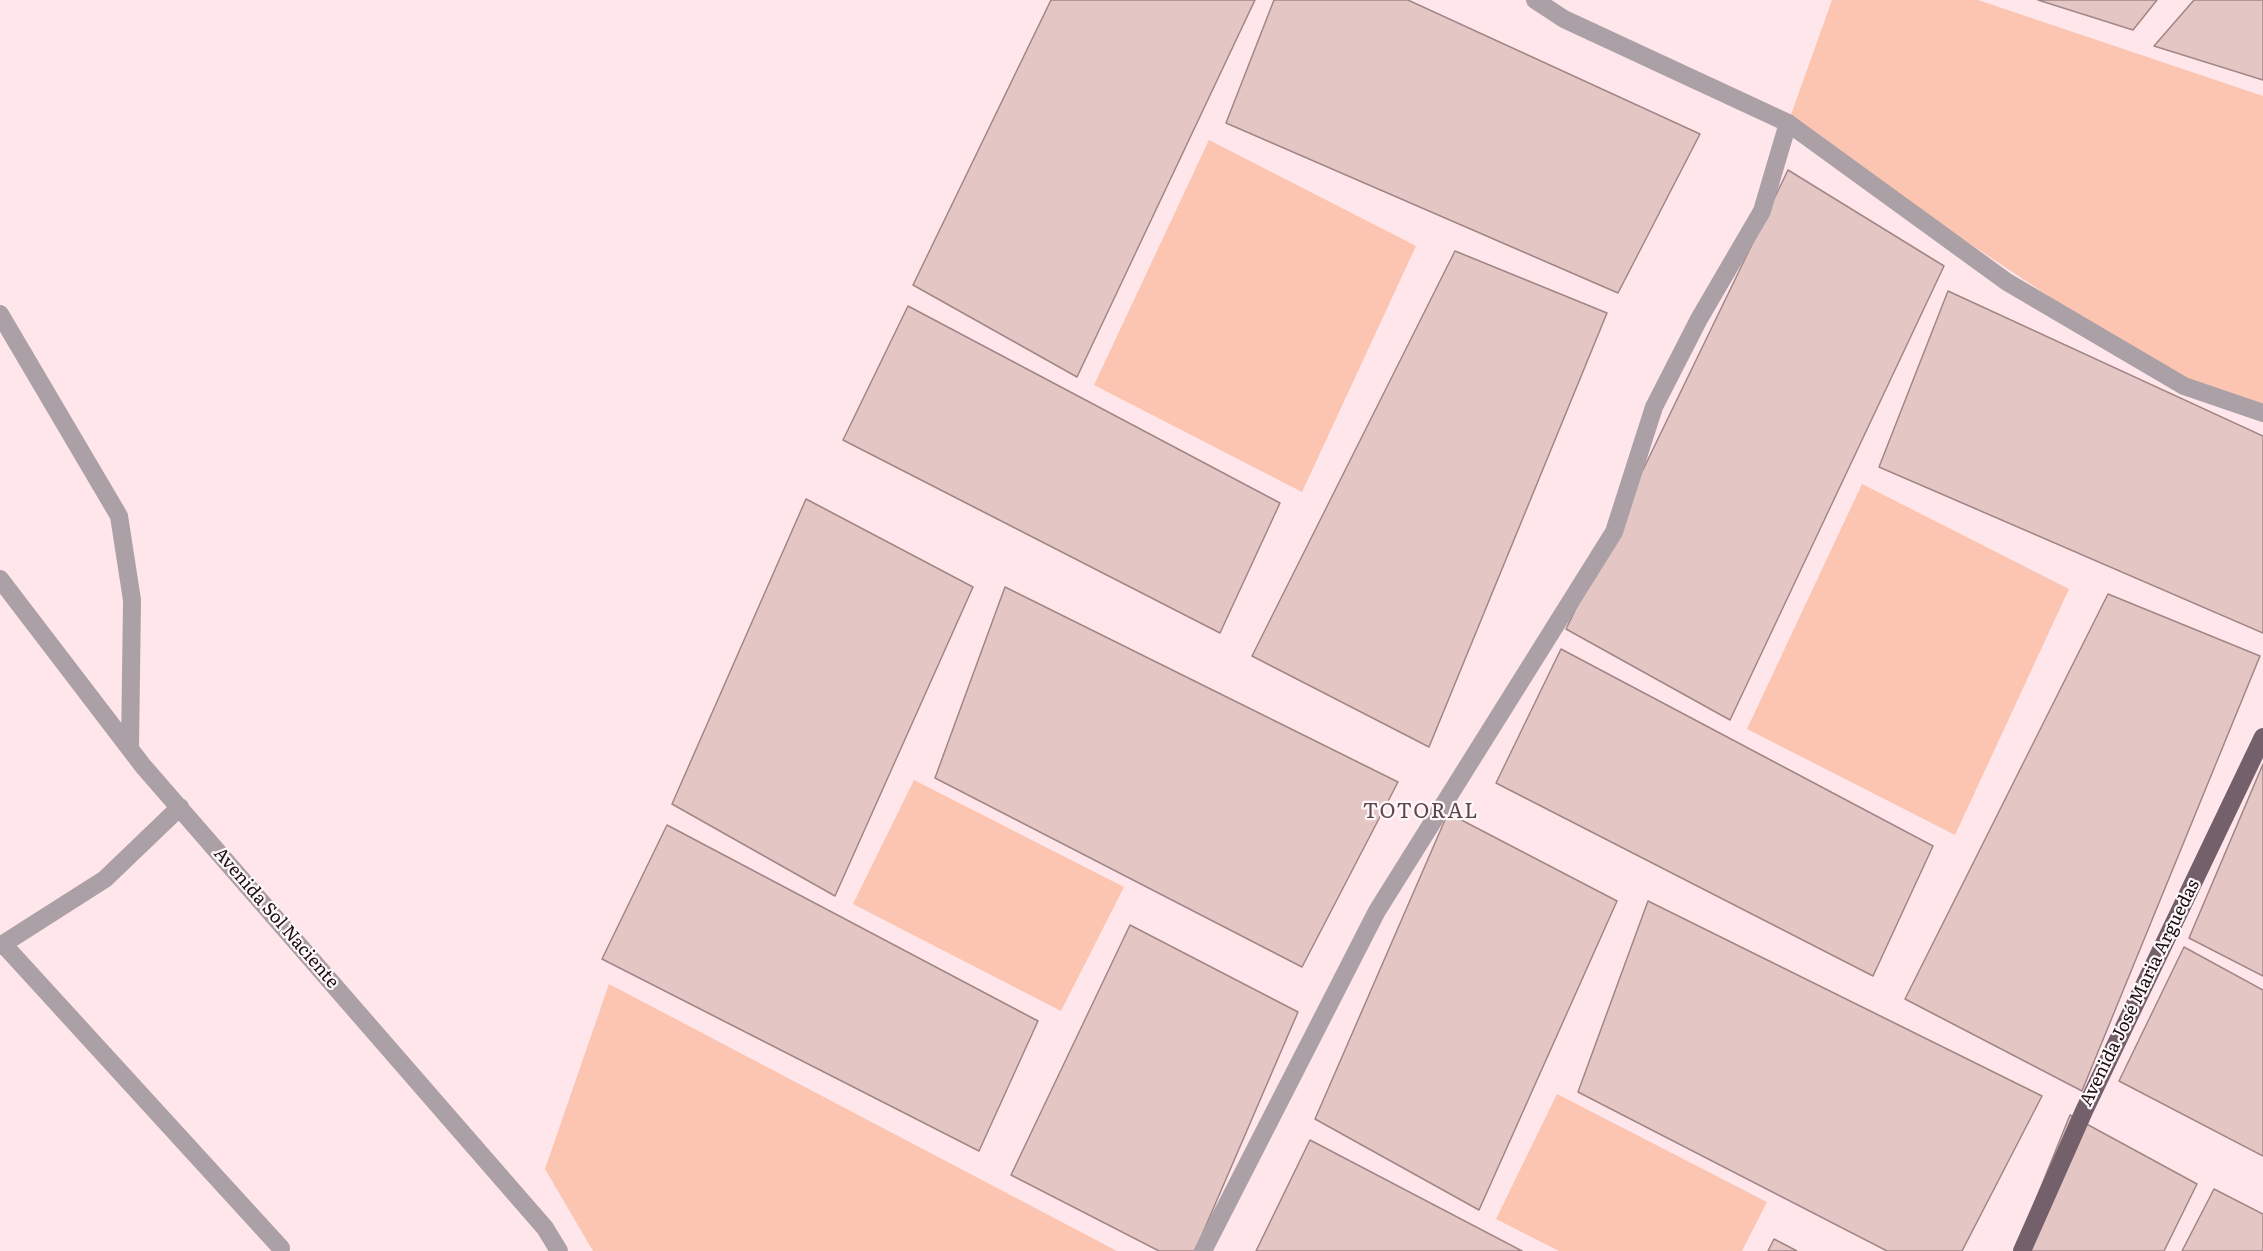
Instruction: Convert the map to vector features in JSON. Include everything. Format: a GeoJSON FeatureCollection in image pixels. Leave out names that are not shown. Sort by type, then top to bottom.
{"type":"FeatureCollection","features":[{"type":"Feature","properties":{"kind":"main road","name":"Avenida José Maria Arguedas"},"geometry":{"type":"LineString","coordinates":[[2022,1251],[2084,1111],[2263,737]]}},
{"type":"Feature","properties":{"kind":"street"},"geometry":{"type":"LineString","coordinates":[[1535,0],[1564,19],[1788,123],[2007,282],[2184,386],[2263,413]]}},
{"type":"Feature","properties":{"kind":"street"},"geometry":{"type":"LineString","coordinates":[[1203,1251],[1377,911],[1614,532],[1654,407],[1699,319],[1762,211],[1788,123]]}},
{"type":"Feature","properties":{"kind":"street"},"geometry":{"type":"LineString","coordinates":[[0,314],[119,516],[132,600],[130,748]]}},
{"type":"Feature","properties":{"kind":"street","name":"Avenida Sol Naciente"},"geometry":{"type":"LineString","coordinates":[[0,579],[130,748],[545,1228],[559,1251]]}},
{"type":"Feature","properties":{"kind":"street"},"geometry":{"type":"LineString","coordinates":[[180,807],[105,879],[2,946],[281,1248]]}},
{"type":"Feature","properties":{"kind":"shaded area"},"geometry":{"type":"Polygon","coordinates":[[[1832,0],[1978,0],[2263,96],[2263,412],[2184,386],[1788,123],[1832,0]]]}},
{"type":"Feature","properties":{"kind":"shaded area"},"geometry":{"type":"Polygon","coordinates":[[[1209,140],[1416,246],[1302,492],[1094,385],[1209,140]]]}},
{"type":"Feature","properties":{"kind":"shaded area"},"geometry":{"type":"Polygon","coordinates":[[[1862,484],[2069,589],[1955,835],[1747,729],[1862,484]]]}},
{"type":"Feature","properties":{"kind":"shaded area"},"geometry":{"type":"Polygon","coordinates":[[[914,780],[1124,887],[1061,1011],[853,904],[914,780]]]}},
{"type":"Feature","properties":{"kind":"shaded area"},"geometry":{"type":"Polygon","coordinates":[[[609,984],[1117,1251],[593,1251],[545,1169],[609,984]]]}},
{"type":"Feature","properties":{"kind":"shaded area"},"geometry":{"type":"Polygon","coordinates":[[[1557,1094],[1767,1202],[1742,1251],[1559,1251],[1496,1219],[1557,1094]]]}},
{"type":"Feature","properties":{"kind":"building"},"geometry":{"type":"Polygon","coordinates":[[[1051,0],[1255,0],[1077,377],[913,285],[1051,0]]]}},
{"type":"Feature","properties":{"kind":"building"},"geometry":{"type":"Polygon","coordinates":[[[1274,0],[1408,0],[1700,134],[1618,293],[1226,123],[1274,0]]]}},
{"type":"Feature","properties":{"kind":"building"},"geometry":{"type":"Polygon","coordinates":[[[2038,0],[2157,0],[2133,30],[2038,0]]]}},
{"type":"Feature","properties":{"kind":"building"},"geometry":{"type":"Polygon","coordinates":[[[2194,0],[2263,0],[2263,80],[2154,46],[2194,0]]]}},
{"type":"Feature","properties":{"kind":"building"},"geometry":{"type":"Polygon","coordinates":[[[1788,170],[1944,266],[1730,720],[1566,629],[1788,170]]]}},
{"type":"Feature","properties":{"kind":"building"},"geometry":{"type":"Polygon","coordinates":[[[1455,251],[1607,313],[1429,747],[1252,656],[1455,251]]]}},
{"type":"Feature","properties":{"kind":"building"},"geometry":{"type":"Polygon","coordinates":[[[1948,291],[2263,436],[2263,633],[1879,467],[1948,291]]]}},
{"type":"Feature","properties":{"kind":"building"},"geometry":{"type":"Polygon","coordinates":[[[908,306],[1280,503],[1220,633],[843,440],[908,306]]]}},
{"type":"Feature","properties":{"kind":"building"},"geometry":{"type":"Polygon","coordinates":[[[806,499],[973,587],[835,896],[672,804],[806,499]]]}},
{"type":"Feature","properties":{"kind":"building"},"geometry":{"type":"Polygon","coordinates":[[[1005,587],[1398,782],[1302,967],[935,778],[1005,587]]]}},
{"type":"Feature","properties":{"kind":"building"},"geometry":{"type":"Polygon","coordinates":[[[2108,594],[2260,656],[2082,1091],[1905,999],[2108,594]]]}},
{"type":"Feature","properties":{"kind":"building"},"geometry":{"type":"Polygon","coordinates":[[[1561,649],[1933,846],[1873,976],[1496,783],[1561,649]]]}},
{"type":"Feature","properties":{"kind":"building"},"geometry":{"type":"Polygon","coordinates":[[[2263,764],[2263,976],[2189,938],[2263,764]]]}},
{"type":"Feature","properties":{"kind":"building"},"geometry":{"type":"Polygon","coordinates":[[[1448,813],[1617,901],[1479,1210],[1315,1119],[1448,813]]]}},
{"type":"Feature","properties":{"kind":"building"},"geometry":{"type":"Polygon","coordinates":[[[667,825],[1038,1021],[979,1151],[602,959],[667,825]]]}},
{"type":"Feature","properties":{"kind":"building"},"geometry":{"type":"Polygon","coordinates":[[[1648,901],[2042,1096],[1962,1251],[1887,1251],[1578,1092],[1648,901]]]}},
{"type":"Feature","properties":{"kind":"building"},"geometry":{"type":"Polygon","coordinates":[[[1130,925],[1298,1012],[1195,1251],[1159,1251],[1011,1175],[1130,925]]]}},
{"type":"Feature","properties":{"kind":"building"},"geometry":{"type":"Polygon","coordinates":[[[2184,947],[2263,990],[2263,1156],[2119,1081],[2184,947]]]}},
{"type":"Feature","properties":{"kind":"building"},"geometry":{"type":"Polygon","coordinates":[[[2070,1115],[2197,1184],[2164,1251],[2015,1251],[2070,1115]]]}},
{"type":"Feature","properties":{"kind":"building"},"geometry":{"type":"Polygon","coordinates":[[[1310,1140],[1522,1251],[1256,1251],[1310,1140]]]}},
{"type":"Feature","properties":{"kind":"building"},"geometry":{"type":"Polygon","coordinates":[[[2214,1189],[2263,1214],[2263,1251],[2182,1251],[2214,1189]]]}},
{"type":"Feature","properties":{"kind":"building"},"geometry":{"type":"Polygon","coordinates":[[[1774,1239],[1797,1251],[1768,1251],[1774,1239]]]}},
{"type":"Feature","properties":{"kind":"district","name":"TOTORAL"},"geometry":{"type":"Point","coordinates":[1421,812]}}]}
